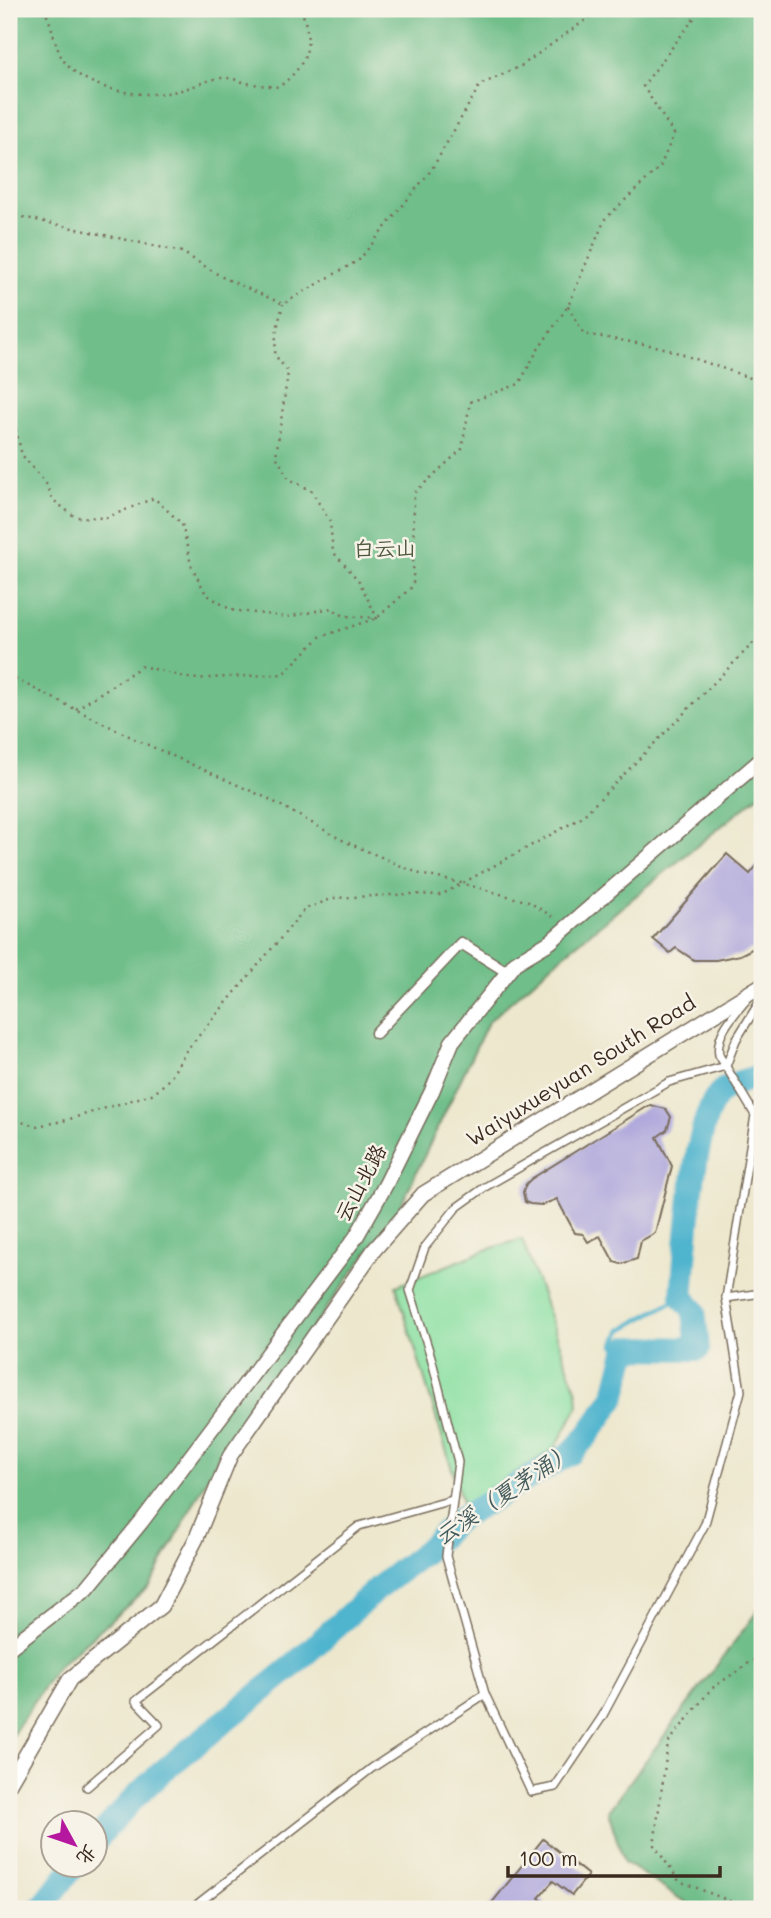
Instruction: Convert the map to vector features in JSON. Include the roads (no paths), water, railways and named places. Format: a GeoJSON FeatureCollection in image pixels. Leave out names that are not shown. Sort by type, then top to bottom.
{"type":"FeatureCollection","features":[{"type":"Feature","properties":{"kind":"street","name":"云山北路"},"geometry":{"type":"LineString","coordinates":[[9,1648],[87,1588],[142,1521],[356,1237],[426,1103],[452,1042],[515,963],[551,942],[762,759]]}},
{"type":"Feature","properties":{"kind":"street"},"geometry":{"type":"LineString","coordinates":[[376,1033],[461,943],[508,972]]}},
{"type":"Feature","properties":{"kind":"street","name":"Waiyuxueyuan South Road"},"geometry":{"type":"LineString","coordinates":[[9,1784],[69,1679],[161,1606],[195,1539],[230,1456],[374,1250],[423,1194],[761,990]]}},
{"type":"Feature","properties":{"kind":"street"},"geometry":{"type":"LineString","coordinates":[[356,1237],[374,1250]]}},
{"type":"Feature","properties":{"kind":"lane"},"geometry":{"type":"LineString","coordinates":[[726,1066],[670,1082],[485,1187],[456,1208],[425,1247],[410,1290],[431,1357],[458,1462],[446,1556],[485,1694],[531,1792],[555,1787],[602,1717],[705,1524],[741,1391],[726,1298],[759,1113],[719,1055],[718,1045],[729,1023],[761,990]]}},
{"type":"Feature","properties":{"kind":"lane"},"geometry":{"type":"LineString","coordinates":[[726,1066],[761,990]]}},
{"type":"Feature","properties":{"kind":"lane"},"geometry":{"type":"LineString","coordinates":[[726,1298],[762,1293]]}},
{"type":"Feature","properties":{"kind":"lane"},"geometry":{"type":"LineString","coordinates":[[88,1787],[159,1725],[136,1701],[147,1692],[359,1526],[452,1500]]}},
{"type":"Feature","properties":{"kind":"lane"},"geometry":{"type":"LineString","coordinates":[[191,1909],[372,1768],[485,1694]]}},
{"type":"Feature","properties":{"kind":"waterway","name":"云溪（夏茅涌）"},"geometry":{"type":"LineString","coordinates":[[108,1827],[163,1771],[288,1670],[378,1588],[427,1550],[456,1521],[571,1453],[587,1436],[614,1398],[627,1348],[698,1349],[694,1311],[682,1296],[697,1155],[712,1104],[722,1091],[762,1076]]}},
{"type":"Feature","properties":{"kind":"waterway"},"geometry":{"type":"LineString","coordinates":[[627,1348],[614,1345],[621,1330],[682,1296]]}},
{"type":"Feature","properties":{"kind":"waterway","name":"云溪（夏茅涌）"},"geometry":{"type":"LineString","coordinates":[[38,1909],[63,1880]]}},
{"type":"Feature","properties":{"kind":"park label","name":"白云山"},"geometry":{"type":"Point","coordinates":[385,549]}}]}
